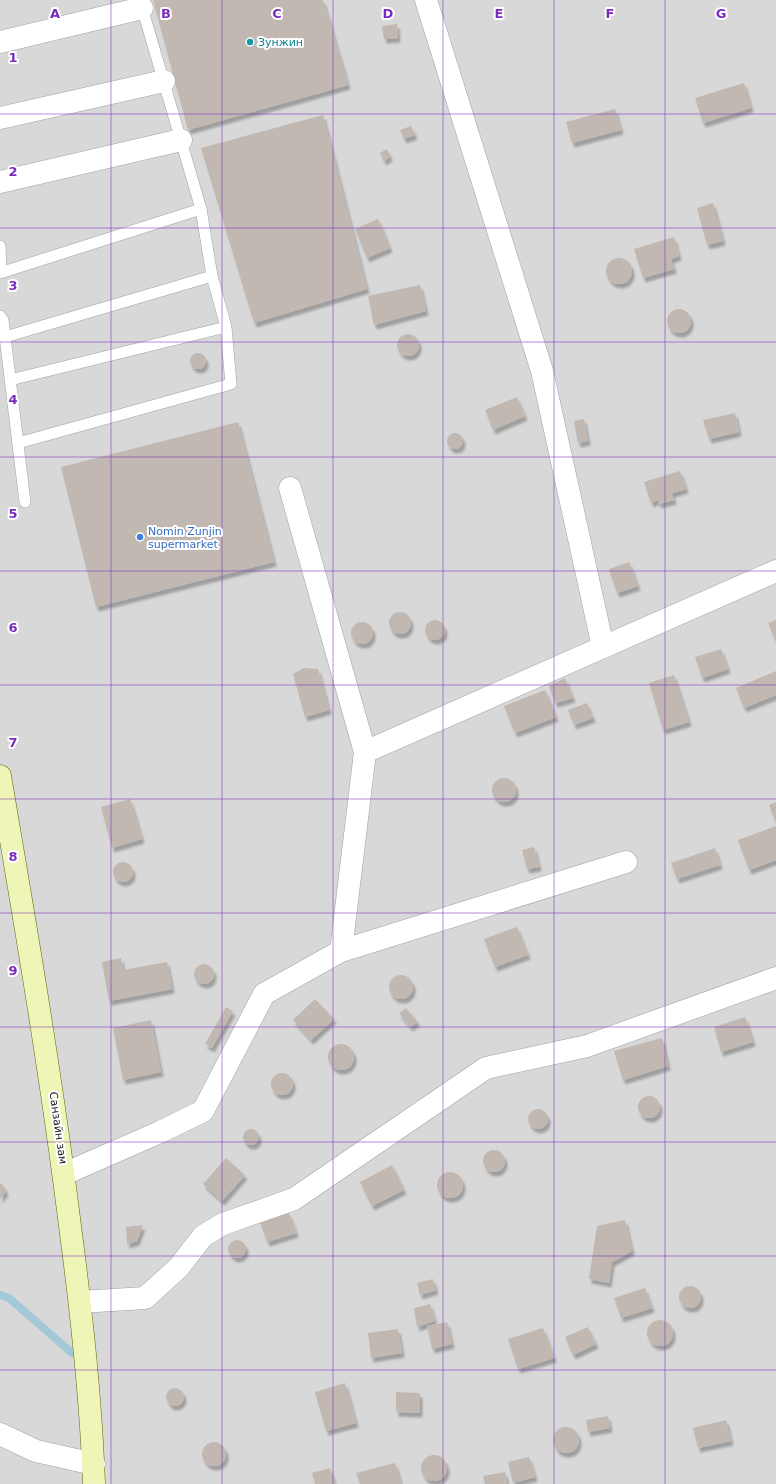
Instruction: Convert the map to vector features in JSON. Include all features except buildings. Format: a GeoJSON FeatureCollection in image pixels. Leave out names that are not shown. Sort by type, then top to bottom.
{"type":"FeatureCollection","features":[{"type":"Feature","properties":{"kind":"main road","name":"Санзайн зам"},"geometry":{"type":"LineString","coordinates":[[0,776],[47,1053],[64,1174],[80,1302],[94,1474]]}},
{"type":"Feature","properties":{"kind":"street"},"geometry":{"type":"LineString","coordinates":[[426,0],[542,370],[603,647]]}},
{"type":"Feature","properties":{"kind":"street"},"geometry":{"type":"LineString","coordinates":[[0,42],[141,4]]}},
{"type":"Feature","properties":{"kind":"street"},"geometry":{"type":"LineString","coordinates":[[0,118],[164,81]]}},
{"type":"Feature","properties":{"kind":"street"},"geometry":{"type":"LineString","coordinates":[[0,182],[181,140]]}},
{"type":"Feature","properties":{"kind":"street"},"geometry":{"type":"LineString","coordinates":[[290,488],[365,752],[341,951]]}},
{"type":"Feature","properties":{"kind":"street"},"geometry":{"type":"LineString","coordinates":[[365,752],[776,571]]}},
{"type":"Feature","properties":{"kind":"street"},"geometry":{"type":"LineString","coordinates":[[64,1174],[160,1132],[203,1110],[264,994],[341,951],[626,862]]}},
{"type":"Feature","properties":{"kind":"street"},"geometry":{"type":"LineString","coordinates":[[80,1302],[145,1298],[179,1267],[203,1236],[223,1224],[294,1199],[486,1068],[587,1046],[776,978]]}},
{"type":"Feature","properties":{"kind":"street"},"geometry":{"type":"LineString","coordinates":[[0,1434],[36,1451],[94,1474]]}},
{"type":"Feature","properties":{"kind":"lane"},"geometry":{"type":"LineString","coordinates":[[18,443],[231,384],[226,327],[212,276],[201,209],[141,4]]}},
{"type":"Feature","properties":{"kind":"lane"},"geometry":{"type":"LineString","coordinates":[[0,246],[0,272],[201,209]]}},
{"type":"Feature","properties":{"kind":"lane"},"geometry":{"type":"LineString","coordinates":[[5,337],[212,276]]}},
{"type":"Feature","properties":{"kind":"lane"},"geometry":{"type":"LineString","coordinates":[[0,316],[3,320],[25,502]]}},
{"type":"Feature","properties":{"kind":"lane"},"geometry":{"type":"LineString","coordinates":[[10,380],[226,327]]}},
{"type":"Feature","properties":{"kind":"shaded area"},"geometry":{"type":"Polygon","coordinates":[[[0,0],[776,0],[776,1484],[0,1484],[0,0]]]}},
{"type":"Feature","properties":{"kind":"waterway"},"geometry":{"type":"LineString","coordinates":[[0,1295],[9,1298],[72,1353]]}},
{"type":"Feature","properties":{"kind":"place","name":"Зунжин"},"geometry":{"type":"Point","coordinates":[250,42]}},
{"type":"Feature","properties":{"kind":"place","name":"Nomin Zunjin supermarket"},"geometry":{"type":"Point","coordinates":[140,537]}}]}
